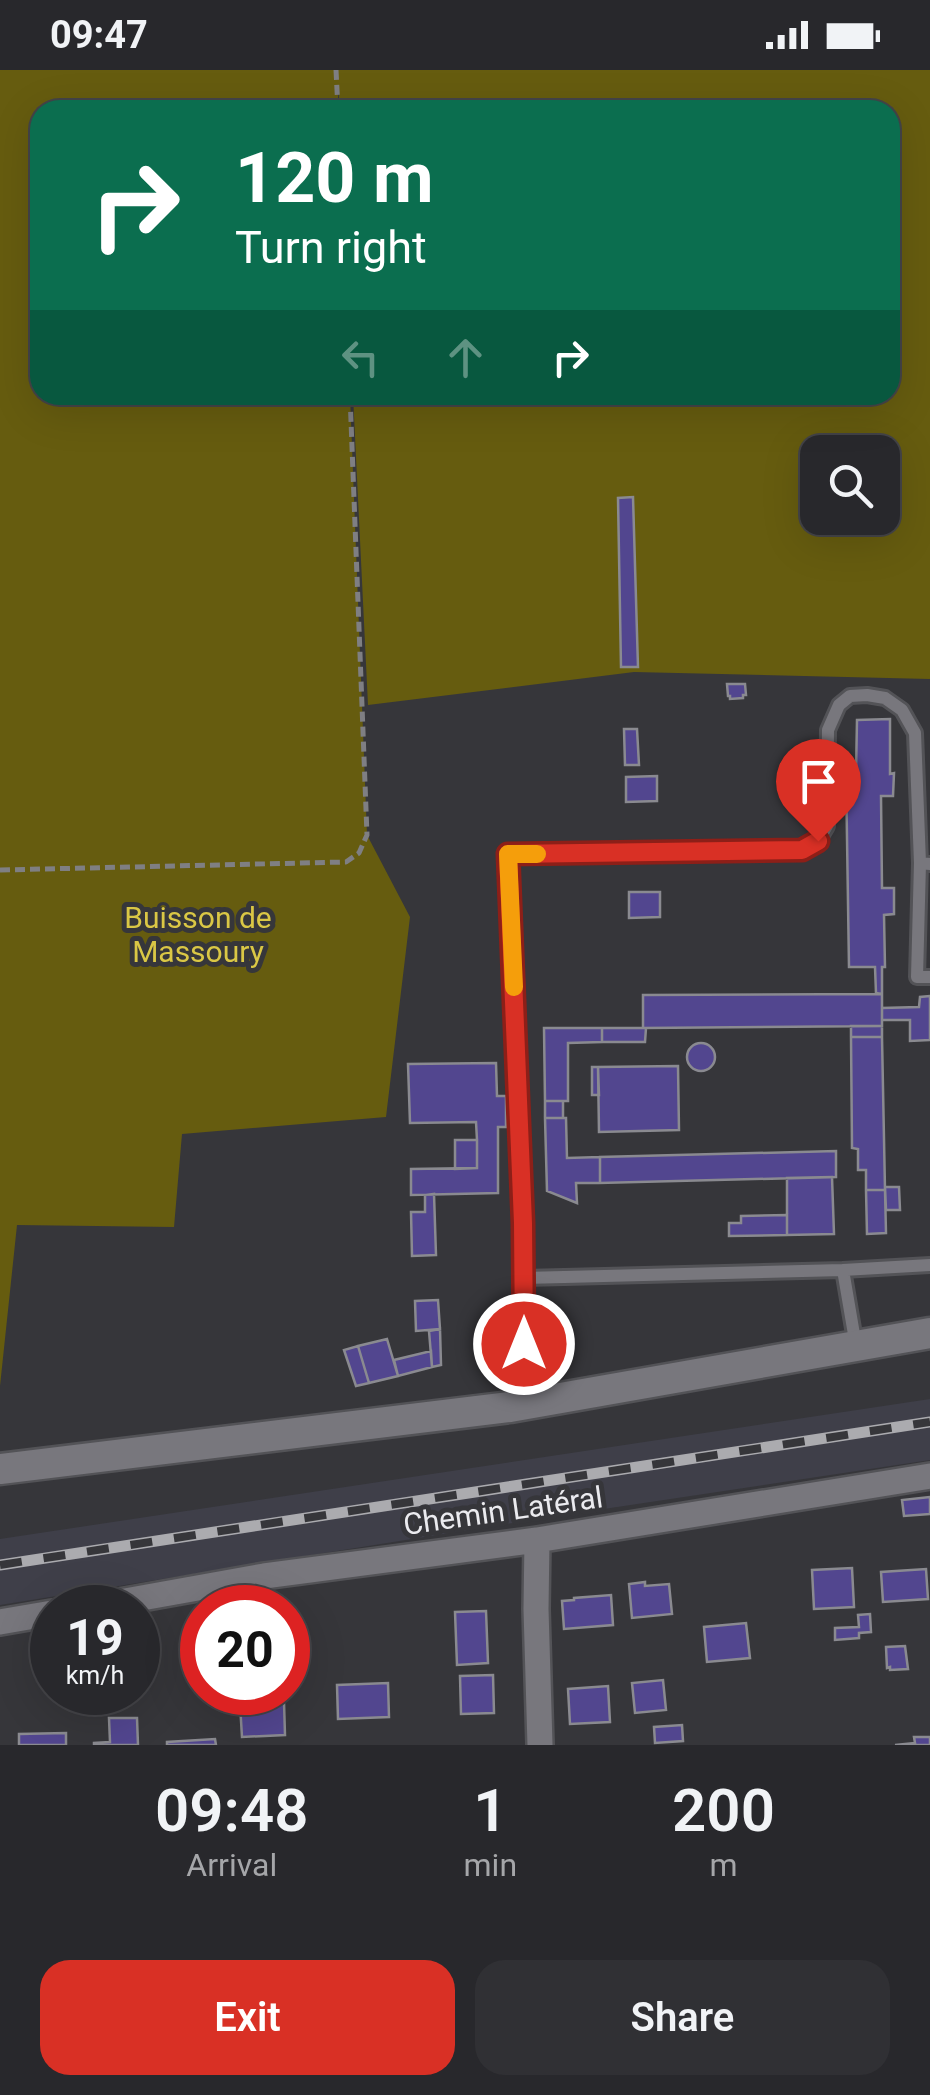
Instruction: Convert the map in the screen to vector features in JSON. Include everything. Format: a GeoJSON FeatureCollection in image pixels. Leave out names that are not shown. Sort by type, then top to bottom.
{"type":"FeatureCollection","features":[{"type":"Feature","properties":{"kind":"main road"},"geometry":{"type":"LineString","coordinates":[[0,1469],[525,1404],[930,1332]]}},
{"type":"Feature","properties":{"kind":"street","name":"Chemin Latéral"},"geometry":{"type":"LineString","coordinates":[[160,1595],[264,1576],[537,1540],[930,1476]]}},
{"type":"Feature","properties":{"kind":"street"},"geometry":{"type":"LineString","coordinates":[[537,1540],[540,1745]]}},
{"type":"Feature","properties":{"kind":"street"},"geometry":{"type":"LineString","coordinates":[[0,1622],[30,1617]]}},
{"type":"Feature","properties":{"kind":"lane"},"geometry":{"type":"LineString","coordinates":[[525,1404],[508,854],[802,850],[818,841],[826,826],[828,730],[839,705],[850,696],[886,698],[902,710],[915,733],[925,863],[916,977],[930,977]]}},
{"type":"Feature","properties":{"kind":"lane"},"geometry":{"type":"LineString","coordinates":[[524,1278],[930,1265]]}},
{"type":"Feature","properties":{"kind":"lane"},"geometry":{"type":"LineString","coordinates":[[844,1270],[856,1346]]}},
{"type":"Feature","properties":{"kind":"path"},"geometry":{"type":"LineString","coordinates":[[336,70],[338,100]]}},
{"type":"Feature","properties":{"kind":"path"},"geometry":{"type":"LineString","coordinates":[[0,870],[346,862],[359,853],[367,835],[350,405]]}},
{"type":"Feature","properties":{"kind":"shaded area"},"geometry":{"type":"Polygon","coordinates":[[[930,1399],[930,1460],[125,1585],[30,1585],[30,1600],[0,1605],[0,1539],[930,1399]]]}},
{"type":"Feature","properties":{"kind":"green space","name":"Buisson de Massoury"},"geometry":{"type":"Polygon","coordinates":[[[0,70],[930,70],[930,679],[634,672],[368,705],[353,405],[900,405],[900,100],[339,100],[338,86],[338,100],[30,100],[30,405],[350,405],[367,835],[410,917],[386,1117],[182,1134],[174,1227],[17,1225],[0,1386],[0,70]]]}},
{"type":"Feature","properties":{"kind":"building"},"geometry":{"type":"Polygon","coordinates":[[[633,497],[638,667],[621,667],[618,498],[633,497]]]}},
{"type":"Feature","properties":{"kind":"building"},"geometry":{"type":"Polygon","coordinates":[[[727,684],[745,684],[746,695],[730,699],[727,684]]]}},
{"type":"Feature","properties":{"kind":"building"},"geometry":{"type":"Polygon","coordinates":[[[890,719],[893,796],[881,796],[882,888],[894,888],[894,914],[884,915],[882,994],[876,993],[875,967],[849,967],[846,773],[856,773],[857,720],[890,719]]]}},
{"type":"Feature","properties":{"kind":"building"},"geometry":{"type":"Polygon","coordinates":[[[624,729],[637,729],[639,765],[625,765],[624,729]]]}},
{"type":"Feature","properties":{"kind":"building"},"geometry":{"type":"Polygon","coordinates":[[[657,776],[657,801],[626,802],[626,777],[657,776]]]}},
{"type":"Feature","properties":{"kind":"building"},"geometry":{"type":"Polygon","coordinates":[[[629,892],[660,892],[660,917],[629,918],[629,892]]]}},
{"type":"Feature","properties":{"kind":"building"},"geometry":{"type":"Polygon","coordinates":[[[882,994],[882,1026],[643,1028],[643,995],[882,994]]]}},
{"type":"Feature","properties":{"kind":"building"},"geometry":{"type":"Polygon","coordinates":[[[930,996],[930,1040],[910,1041],[910,1020],[882,1020],[882,1008],[919,1007],[920,997],[930,996]]]}},
{"type":"Feature","properties":{"kind":"building"},"geometry":{"type":"Polygon","coordinates":[[[851,1026],[882,1026],[882,1037],[851,1037],[851,1026]]]}},
{"type":"Feature","properties":{"kind":"building"},"geometry":{"type":"Polygon","coordinates":[[[544,1028],[602,1028],[602,1042],[568,1043],[568,1101],[545,1101],[544,1028]]]}},
{"type":"Feature","properties":{"kind":"building"},"geometry":{"type":"Polygon","coordinates":[[[602,1028],[646,1028],[645,1042],[602,1042],[602,1028]]]}},
{"type":"Feature","properties":{"kind":"building"},"geometry":{"type":"Polygon","coordinates":[[[851,1037],[882,1037],[885,1190],[866,1190],[866,1170],[858,1170],[858,1149],[852,1148],[851,1037]]]}},
{"type":"Feature","properties":{"kind":"building"},"geometry":{"type":"Polygon","coordinates":[[[701,1043],[711,1047],[715,1057],[711,1067],[701,1071],[691,1067],[687,1057],[691,1047],[701,1043]]]}},
{"type":"Feature","properties":{"kind":"building"},"geometry":{"type":"Polygon","coordinates":[[[496,1063],[497,1096],[506,1096],[506,1127],[498,1127],[498,1193],[411,1195],[411,1169],[477,1168],[477,1140],[476,1122],[410,1123],[408,1064],[496,1063]]]}},
{"type":"Feature","properties":{"kind":"building"},"geometry":{"type":"Polygon","coordinates":[[[678,1066],[679,1130],[599,1132],[598,1067],[678,1066]]]}},
{"type":"Feature","properties":{"kind":"building"},"geometry":{"type":"Polygon","coordinates":[[[592,1067],[598,1067],[599,1095],[592,1095],[592,1067]]]}},
{"type":"Feature","properties":{"kind":"building"},"geometry":{"type":"Polygon","coordinates":[[[545,1101],[563,1101],[563,1118],[545,1118],[545,1101]]]}},
{"type":"Feature","properties":{"kind":"building"},"geometry":{"type":"Polygon","coordinates":[[[545,1118],[566,1118],[567,1158],[600,1157],[600,1183],[576,1183],[577,1203],[547,1191],[545,1118]]]}},
{"type":"Feature","properties":{"kind":"building"},"geometry":{"type":"Polygon","coordinates":[[[455,1140],[477,1140],[477,1168],[455,1169],[455,1140]]]}},
{"type":"Feature","properties":{"kind":"building"},"geometry":{"type":"Polygon","coordinates":[[[836,1151],[836,1177],[600,1183],[600,1157],[836,1151]]]}},
{"type":"Feature","properties":{"kind":"building"},"geometry":{"type":"Polygon","coordinates":[[[832,1177],[834,1234],[787,1235],[787,1178],[832,1177]]]}},
{"type":"Feature","properties":{"kind":"building"},"geometry":{"type":"Polygon","coordinates":[[[885,1187],[899,1187],[900,1210],[886,1210],[885,1187]]]}},
{"type":"Feature","properties":{"kind":"building"},"geometry":{"type":"Polygon","coordinates":[[[866,1190],[885,1190],[886,1233],[867,1234],[866,1190]]]}},
{"type":"Feature","properties":{"kind":"building"},"geometry":{"type":"Polygon","coordinates":[[[434,1194],[436,1255],[412,1256],[411,1212],[425,1212],[425,1195],[434,1194]]]}},
{"type":"Feature","properties":{"kind":"building"},"geometry":{"type":"Polygon","coordinates":[[[787,1215],[787,1235],[729,1236],[729,1223],[741,1223],[741,1216],[787,1215]]]}},
{"type":"Feature","properties":{"kind":"building"},"geometry":{"type":"Polygon","coordinates":[[[438,1300],[440,1329],[416,1331],[415,1301],[438,1300]]]}},
{"type":"Feature","properties":{"kind":"building"},"geometry":{"type":"Polygon","coordinates":[[[440,1329],[441,1365],[432,1367],[429,1331],[440,1329]]]}},
{"type":"Feature","properties":{"kind":"building"},"geometry":{"type":"Polygon","coordinates":[[[387,1339],[398,1376],[369,1383],[358,1346],[387,1339]]]}},
{"type":"Feature","properties":{"kind":"building"},"geometry":{"type":"Polygon","coordinates":[[[358,1346],[369,1383],[356,1386],[344,1350],[358,1346]]]}},
{"type":"Feature","properties":{"kind":"building"},"geometry":{"type":"Polygon","coordinates":[[[431,1351],[432,1367],[398,1376],[394,1360],[431,1351]]]}},
{"type":"Feature","properties":{"kind":"building"},"geometry":{"type":"Polygon","coordinates":[[[930,1497],[930,1514],[904,1516],[902,1500],[930,1497]]]}},
{"type":"Feature","properties":{"kind":"building"},"geometry":{"type":"Polygon","coordinates":[[[852,1568],[854,1607],[814,1609],[812,1570],[852,1568]]]}},
{"type":"Feature","properties":{"kind":"building"},"geometry":{"type":"Polygon","coordinates":[[[926,1569],[928,1599],[883,1602],[881,1572],[926,1569]]]}},
{"type":"Feature","properties":{"kind":"building"},"geometry":{"type":"Polygon","coordinates":[[[645,1582],[645,1586],[669,1584],[672,1614],[632,1618],[629,1584],[645,1582]]]}},
{"type":"Feature","properties":{"kind":"building"},"geometry":{"type":"Polygon","coordinates":[[[611,1595],[613,1625],[564,1629],[562,1601],[611,1595]]]}},
{"type":"Feature","properties":{"kind":"building"},"geometry":{"type":"Polygon","coordinates":[[[486,1611],[488,1663],[457,1665],[455,1612],[486,1611]]]}},
{"type":"Feature","properties":{"kind":"building"},"geometry":{"type":"Polygon","coordinates":[[[870,1614],[871,1632],[859,1633],[859,1638],[835,1640],[835,1628],[859,1627],[858,1615],[870,1614]]]}},
{"type":"Feature","properties":{"kind":"building"},"geometry":{"type":"Polygon","coordinates":[[[746,1623],[750,1658],[707,1662],[704,1627],[746,1623]]]}},
{"type":"Feature","properties":{"kind":"building"},"geometry":{"type":"Polygon","coordinates":[[[905,1646],[908,1669],[887,1668],[886,1647],[905,1646]]]}},
{"type":"Feature","properties":{"kind":"building"},"geometry":{"type":"Polygon","coordinates":[[[493,1675],[494,1713],[461,1714],[460,1676],[493,1675]]]}},
{"type":"Feature","properties":{"kind":"building"},"geometry":{"type":"Polygon","coordinates":[[[663,1680],[666,1710],[635,1713],[632,1683],[663,1680]]]}},
{"type":"Feature","properties":{"kind":"building"},"geometry":{"type":"Polygon","coordinates":[[[388,1683],[389,1717],[338,1719],[337,1685],[388,1683]]]}},
{"type":"Feature","properties":{"kind":"building"},"geometry":{"type":"Polygon","coordinates":[[[608,1686],[610,1722],[570,1724],[568,1689],[608,1686]]]}},
{"type":"Feature","properties":{"kind":"building"},"geometry":{"type":"Polygon","coordinates":[[[241,1715],[284,1715],[285,1735],[242,1737],[241,1715]]]}},
{"type":"Feature","properties":{"kind":"building"},"geometry":{"type":"Polygon","coordinates":[[[109,1718],[137,1718],[138,1745],[94,1745],[110,1742],[109,1718]]]}},
{"type":"Feature","properties":{"kind":"building"},"geometry":{"type":"Polygon","coordinates":[[[682,1725],[683,1741],[655,1743],[654,1727],[682,1725]]]}},
{"type":"Feature","properties":{"kind":"building"},"geometry":{"type":"Polygon","coordinates":[[[66,1733],[66,1745],[19,1745],[19,1734],[66,1733]]]}},
{"type":"Feature","properties":{"kind":"building"},"geometry":{"type":"Polygon","coordinates":[[[914,1737],[930,1737],[930,1745],[895,1745],[915,1743],[914,1737]]]}},
{"type":"Feature","properties":{"kind":"building"},"geometry":{"type":"Polygon","coordinates":[[[215,1739],[216,1745],[167,1745],[167,1742],[215,1739]]]}},
{"type":"Feature","properties":{"kind":"railway"},"geometry":{"type":"LineString","coordinates":[[0,1565],[930,1422]]}},
{"type":"Feature","properties":{"kind":"slow traffic"},"geometry":{"type":"LineString","coordinates":[[514,987],[508,854],[537,854]]}},
{"type":"Feature","properties":{"kind":"route"},"geometry":{"type":"LineString","coordinates":[[524,1344],[508,854],[802,850],[818,841]]}}]}
